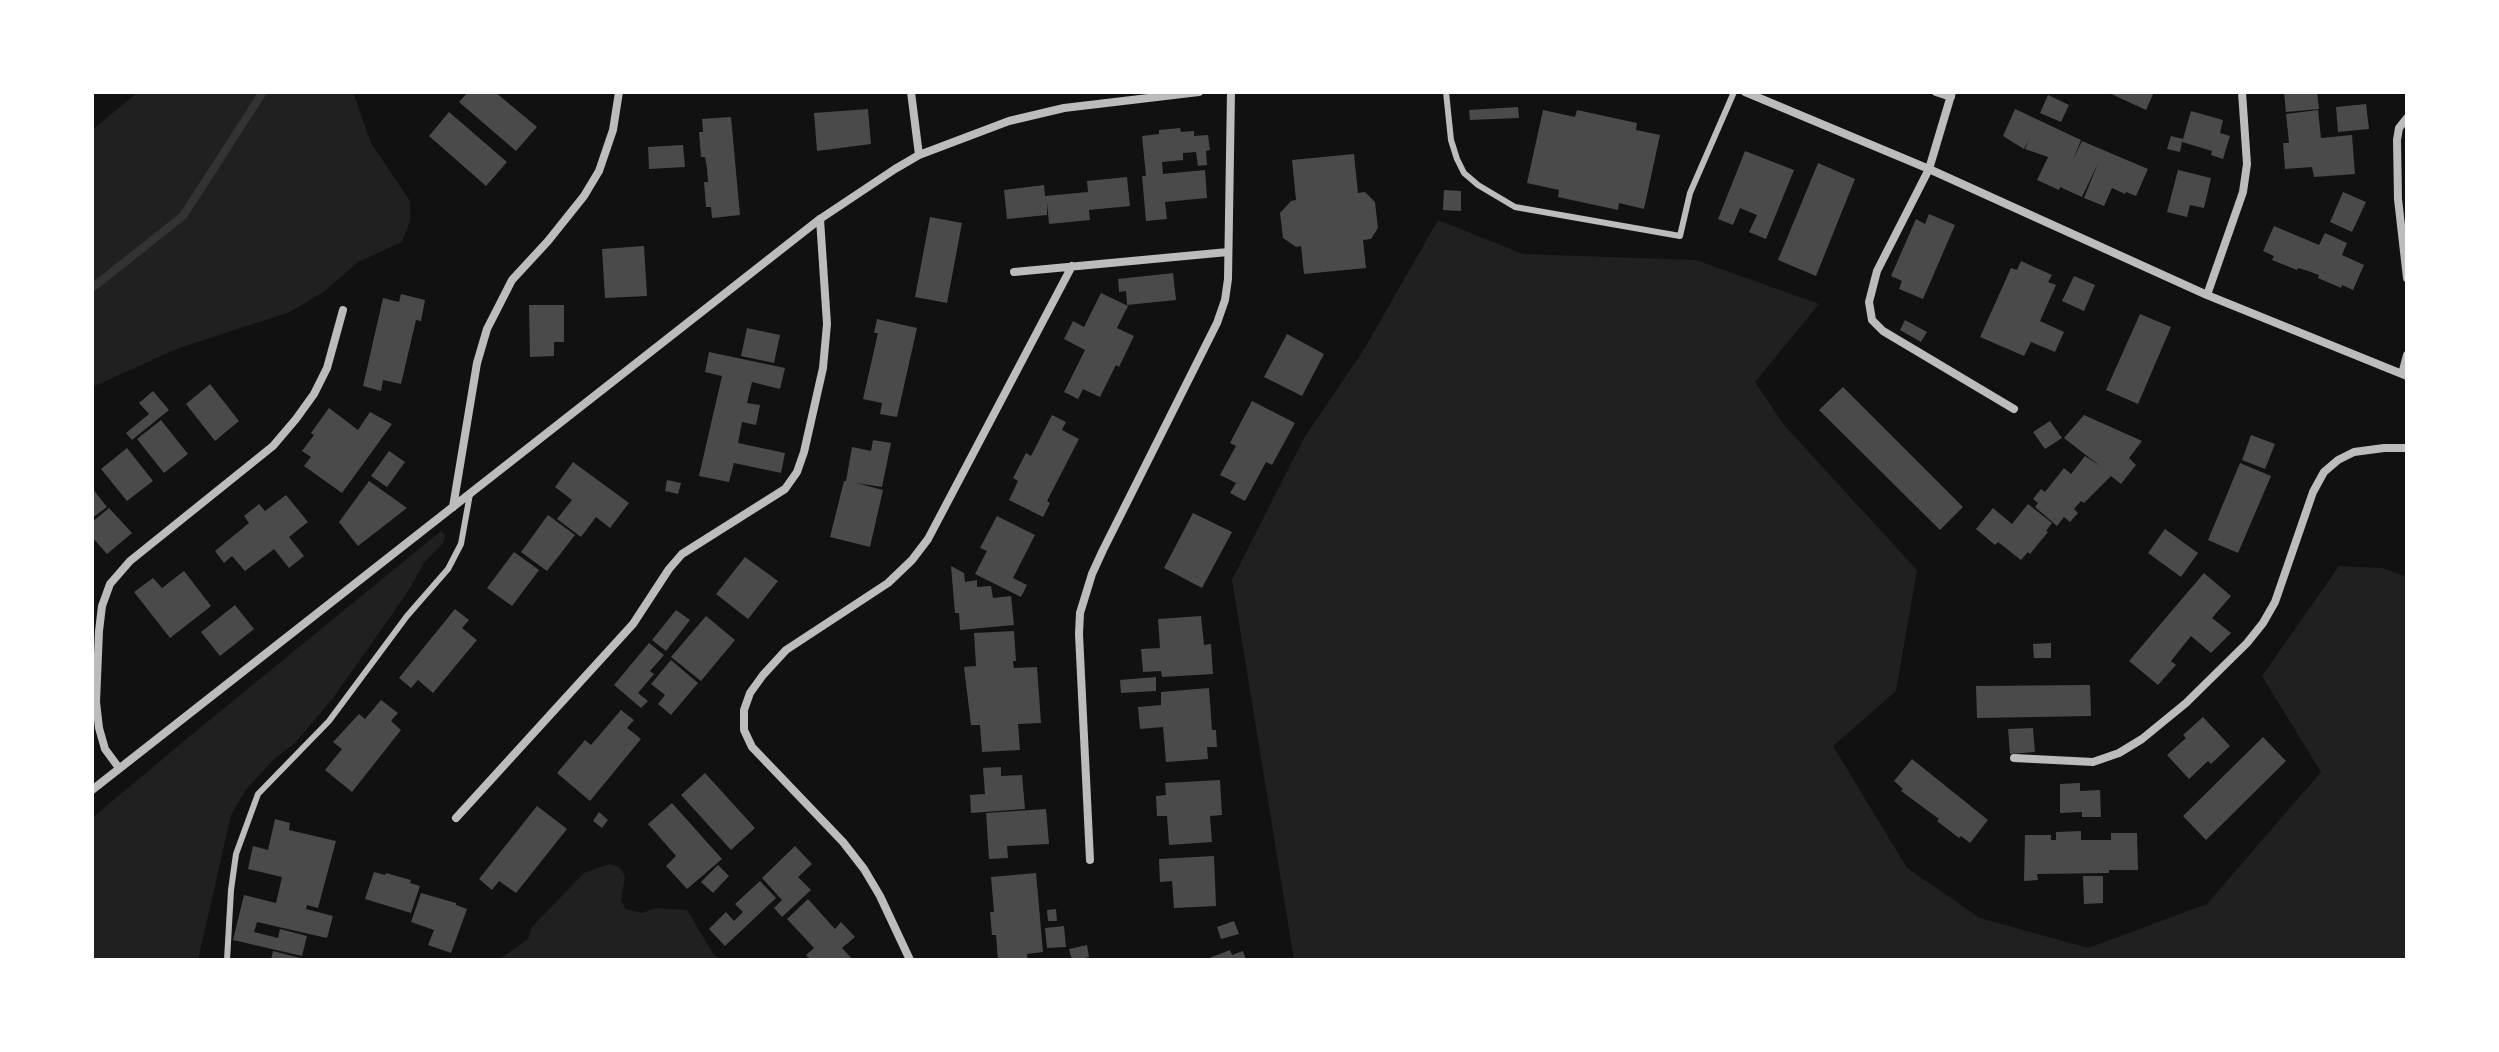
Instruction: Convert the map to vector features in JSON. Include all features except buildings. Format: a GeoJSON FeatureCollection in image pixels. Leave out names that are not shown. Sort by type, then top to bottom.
{"type":"FeatureCollection","features":[{"type":"Feature","properties":{"kind":"street"},"geometry":{"type":"LineString","coordinates":[[452,508],[477,363],[487,329],[512,280],[584,196],[599,171],[613,130],[619,92]]}},
{"type":"Feature","properties":{"kind":"street"},"geometry":{"type":"LineString","coordinates":[[911,92],[919,155]]}},
{"type":"Feature","properties":{"kind":"street"},"geometry":{"type":"LineString","coordinates":[[1111,92],[1113,103]]}},
{"type":"Feature","properties":{"kind":"street"},"geometry":{"type":"LineString","coordinates":[[92,790],[820,219],[919,155],[1009,121],[1064,108],[1199,92]]}},
{"type":"Feature","properties":{"kind":"street"},"geometry":{"type":"LineString","coordinates":[[1090,860],[1080,613],[1103,550],[1217,323],[1225,300],[1231,92]]}},
{"type":"Feature","properties":{"kind":"street"},"geometry":{"type":"LineString","coordinates":[[1745,92],[1929,169],[2207,295],[2405,375],[2407,355]]}},
{"type":"Feature","properties":{"kind":"street"},"geometry":{"type":"LineString","coordinates":[[1936,92],[1952,95],[1929,169],[1877,271],[1869,302],[1872,320],[1898,342],[2014,409]]}},
{"type":"Feature","properties":{"kind":"street"},"geometry":{"type":"LineString","coordinates":[[2207,295],[2243,192],[2247,164],[2242,92]]}},
{"type":"Feature","properties":{"kind":"street"},"geometry":{"type":"LineString","coordinates":[[2407,118],[2399,128],[2397,140],[2398,199],[2407,278]]}},
{"type":"Feature","properties":{"kind":"street"},"geometry":{"type":"LineString","coordinates":[[456,818],[633,624],[682,554],[785,489],[797,472],[823,368],[827,324],[820,219]]}},
{"type":"Feature","properties":{"kind":"street"},"geometry":{"type":"LineString","coordinates":[[1014,272],[1228,252]]}},
{"type":"Feature","properties":{"kind":"street"},"geometry":{"type":"LineString","coordinates":[[910,960],[864,869],[843,842],[752,747],[744,730],[744,710],[750,693],[786,650],[888,583],[928,539],[1072,266]]}},
{"type":"Feature","properties":{"kind":"street"},"geometry":{"type":"LineString","coordinates":[[119,768],[105,749],[96,702],[99,631],[102,606],[110,584],[130,561],[273,446],[289,428],[314,394],[327,368],[343,310]]}},
{"type":"Feature","properties":{"kind":"street"},"geometry":{"type":"LineString","coordinates":[[2014,758],[2093,762],[2119,753],[2142,739],[2186,703],[2263,623],[2275,602],[2313,492],[2324,472],[2354,452],[2407,448]]}},
{"type":"Feature","properties":{"kind":"lane"},"geometry":{"type":"LineString","coordinates":[[1446,92],[1451,140],[1457,159],[1464,173],[1478,185],[1515,207],[1680,236],[1690,193],[1734,92]]}},
{"type":"Feature","properties":{"kind":"lane"},"geometry":{"type":"LineString","coordinates":[[227,960],[236,854],[258,794],[329,721],[407,616],[448,569],[461,544],[470,494]]}},
{"type":"Feature","properties":{"kind":"shaded area"},"geometry":{"type":"Polygon","coordinates":[[[138,92],[353,92],[371,143],[410,201],[410,221],[402,242],[358,262],[325,291],[290,312],[179,348],[92,387],[92,130],[138,92]]]}},
{"type":"Feature","properties":{"kind":"shaded area"},"geometry":{"type":"Polygon","coordinates":[[[1438,220],[1523,254],[1696,260],[1819,304],[1755,382],[1784,425],[1917,570],[1896,691],[1833,746],[1907,868],[1980,918],[2088,948],[2207,904],[2321,772],[2262,676],[2339,566],[2382,568],[2407,577],[2407,960],[1294,960],[1232,580],[1304,438],[1363,351],[1438,220]]]}},
{"type":"Feature","properties":{"kind":"shaded area"},"geometry":{"type":"Polygon","coordinates":[[[441,531],[445,536],[443,543],[424,563],[407,593],[333,698],[295,743],[273,760],[245,791],[231,815],[198,960],[92,960],[92,818],[441,531]]]}},
{"type":"Feature","properties":{"kind":"shaded area"},"geometry":{"type":"Polygon","coordinates":[[[609,864],[619,867],[625,876],[621,901],[626,909],[642,913],[656,908],[687,910],[714,955],[721,960],[498,960],[528,939],[532,927],[584,873],[609,864]]]}},
{"type":"Feature","properties":{"kind":"waterway"},"geometry":{"type":"LineString","coordinates":[[92,288],[183,216],[263,92]]}}]}
